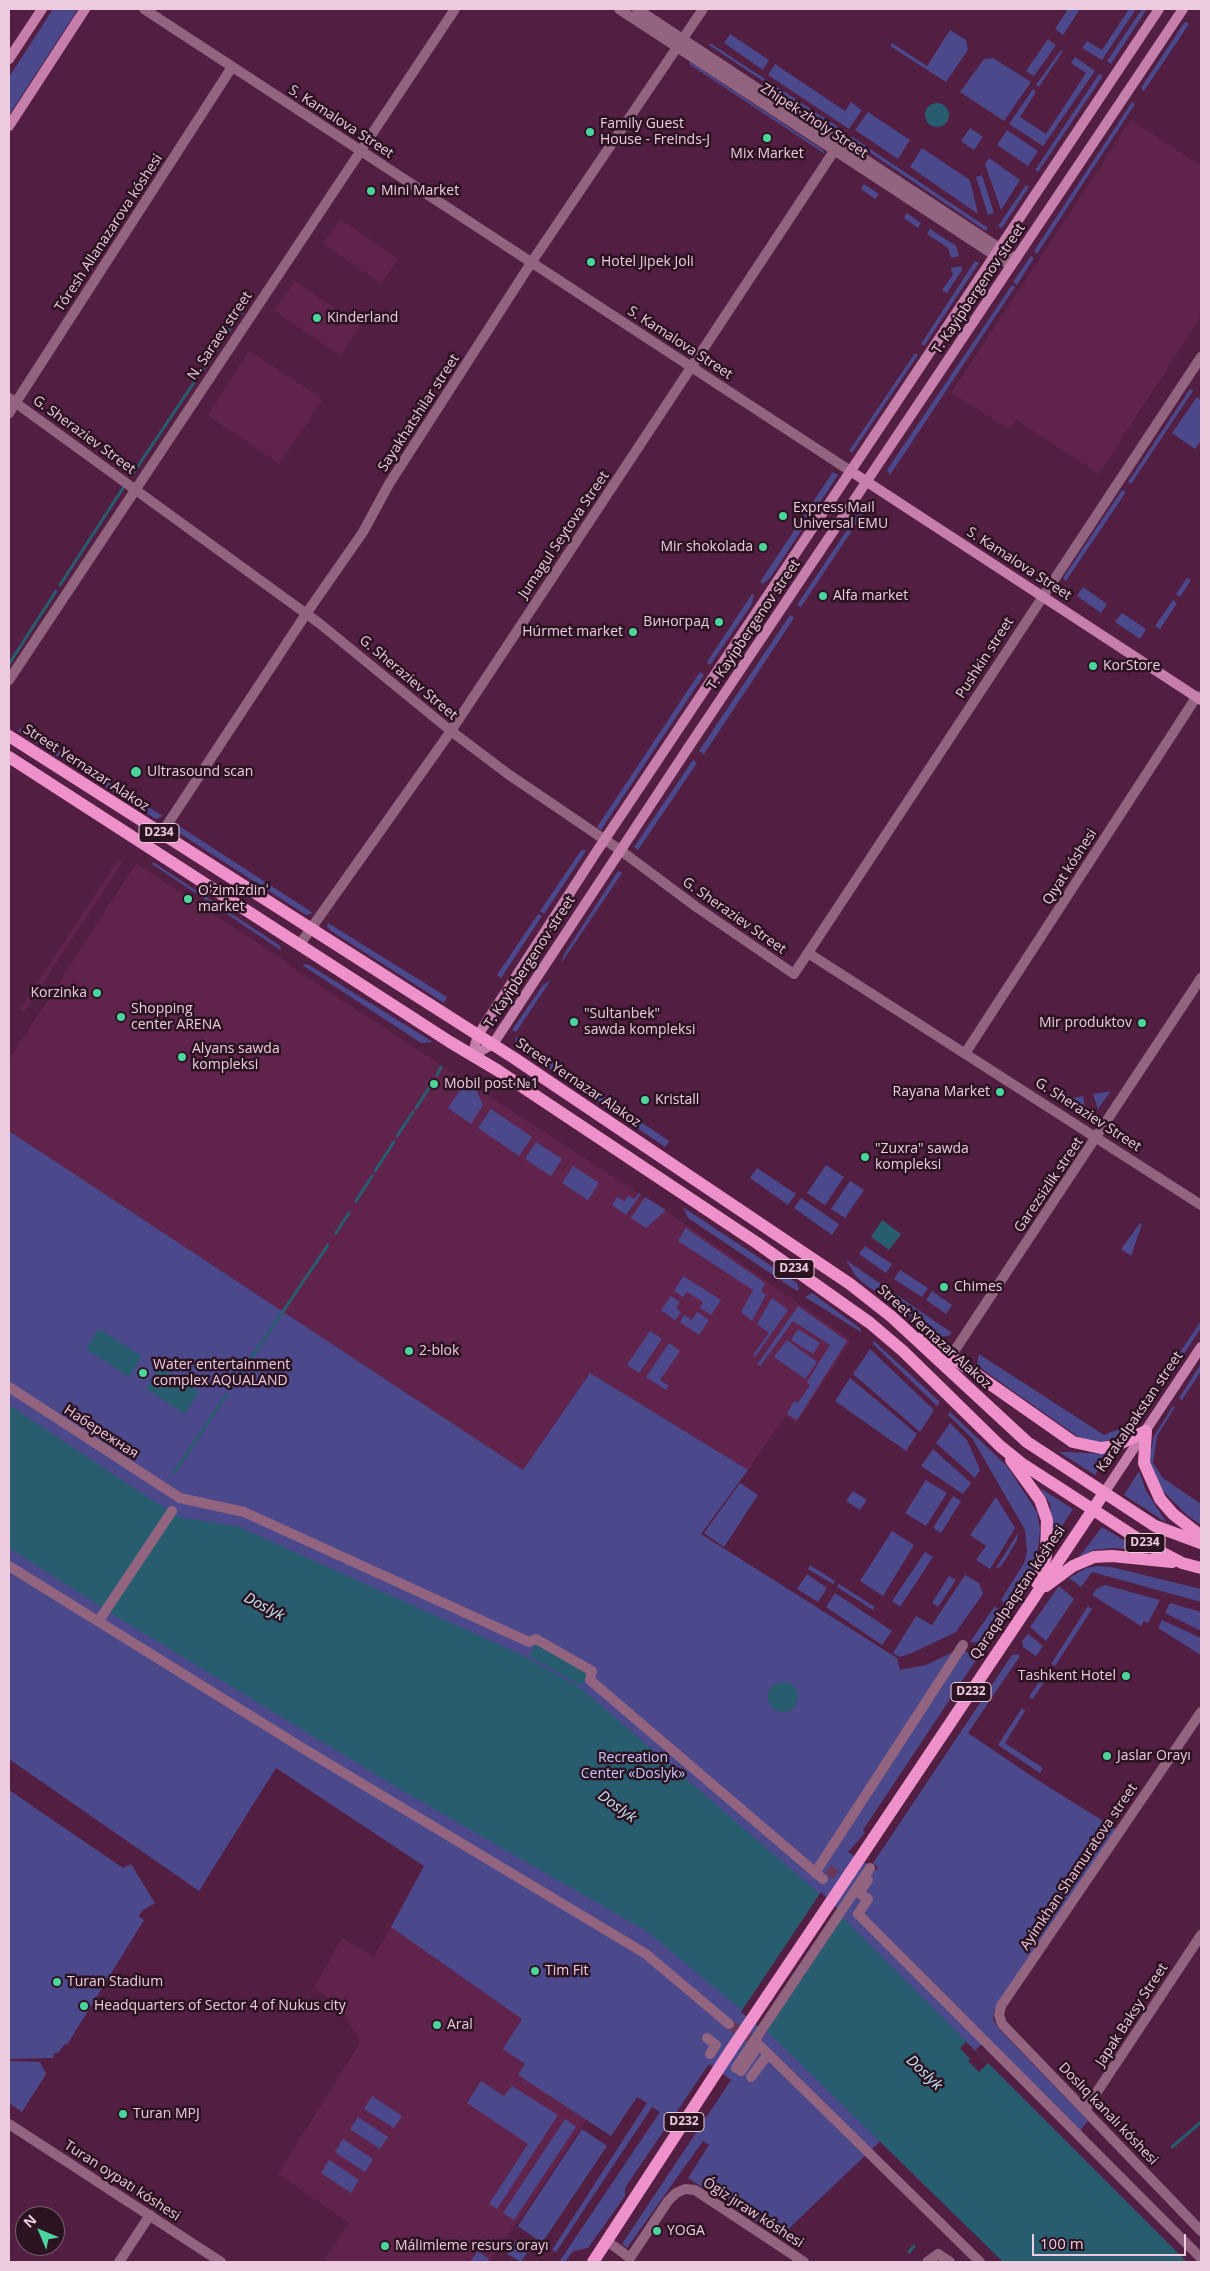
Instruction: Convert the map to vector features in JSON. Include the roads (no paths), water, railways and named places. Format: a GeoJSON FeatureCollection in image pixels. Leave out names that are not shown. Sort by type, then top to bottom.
{"type":"FeatureCollection","features":[{"type":"Feature","properties":{"kind":"main road"},"geometry":{"type":"LineString","coordinates":[[9,59],[42,9]]}},
{"type":"Feature","properties":{"kind":"main road"},"geometry":{"type":"LineString","coordinates":[[9,126],[85,9]]}},
{"type":"Feature","properties":{"kind":"main road","name":"T. Kayipbergenov street"},"geometry":{"type":"LineString","coordinates":[[472,1056],[478,1035],[713,675],[852,472],[1159,9]]}},
{"type":"Feature","properties":{"kind":"main road","name":"T. Kayipbergenov street"},"geometry":{"type":"LineString","coordinates":[[472,1056],[493,1044],[508,1022],[620,850],[1183,9]]}},
{"type":"Feature","properties":{"kind":"main road","name":"S. Kamalova Street"},"geometry":{"type":"LineString","coordinates":[[852,472],[1199,698]]}},
{"type":"Feature","properties":{"kind":"main road","name":"Street Yernazar Alakoz"},"geometry":{"type":"LineString","coordinates":[[9,736],[310,930],[493,1044],[850,1284],[892,1317],[1028,1442],[1104,1493]]}},
{"type":"Feature","properties":{"kind":"main road","name":"D234"},"geometry":{"type":"LineString","coordinates":[[9,757],[472,1056],[497,1070],[734,1228],[870,1323],[903,1351],[1000,1446],[1029,1468],[1146,1544],[1182,1563],[1201,1568]]}},
{"type":"Feature","properties":{"kind":"main road"},"geometry":{"type":"LineString","coordinates":[[492,1014],[496,1023],[508,1022]]}},
{"type":"Feature","properties":{"kind":"main road"},"geometry":{"type":"LineString","coordinates":[[734,1228],[744,1213]]}},
{"type":"Feature","properties":{"kind":"main road"},"geometry":{"type":"LineString","coordinates":[[892,1317],[1074,1442],[1102,1448],[1115,1446],[1146,1431],[1144,1463],[1160,1499],[1173,1514],[1201,1536]]}},
{"type":"Feature","properties":{"kind":"main road","name":"Karakalpakstan street"},"geometry":{"type":"LineString","coordinates":[[1104,1493],[1201,1347]]}},
{"type":"Feature","properties":{"kind":"main road"},"geometry":{"type":"LineString","coordinates":[[1000,1446],[1040,1500],[1047,1520],[1046,1556],[1032,1598]]}},
{"type":"Feature","properties":{"kind":"main road","name":"D234"},"geometry":{"type":"LineString","coordinates":[[1104,1493],[1155,1526],[1201,1543]]}},
{"type":"Feature","properties":{"kind":"main road","name":"Qaraqalpaqstan kóshesi"},"geometry":{"type":"LineString","coordinates":[[607,2241],[1032,1598],[1104,1493]]}},
{"type":"Feature","properties":{"kind":"main road"},"geometry":{"type":"LineString","coordinates":[[1032,1598],[1058,1575],[1094,1557],[1130,1557],[1182,1563]]}},
{"type":"Feature","properties":{"kind":"main road","name":"D232"},"geometry":{"type":"LineString","coordinates":[[593,2262],[607,2241]]}},
{"type":"Feature","properties":{"kind":"street","name":"S. Kamalova Street"},"geometry":{"type":"LineString","coordinates":[[144,9],[531,264],[852,472]]}},
{"type":"Feature","properties":{"kind":"street","name":"N. Saraev street"},"geometry":{"type":"LineString","coordinates":[[9,680],[134,489],[455,9]]}},
{"type":"Feature","properties":{"kind":"street","name":"Zhipek zholy Street"},"geometry":{"type":"LineString","coordinates":[[619,9],[680,43],[997,252]]}},
{"type":"Feature","properties":{"kind":"street","name":"Zhipek zholy Street"},"geometry":{"type":"LineString","coordinates":[[637,9],[680,43],[834,152],[997,252]]}},
{"type":"Feature","properties":{"kind":"street","name":"Sayakhatshilar street"},"geometry":{"type":"LineString","coordinates":[[161,834],[306,614],[363,532],[389,484],[531,264],[703,9]]}},
{"type":"Feature","properties":{"kind":"street","name":"Tóresh Allanazarova kóshesi"},"geometry":{"type":"LineString","coordinates":[[9,413],[12,400],[232,67]]}},
{"type":"Feature","properties":{"kind":"street","name":"Jumagul Seytova Street"},"geometry":{"type":"LineString","coordinates":[[300,944],[451,731],[834,152]]}},
{"type":"Feature","properties":{"kind":"street"},"geometry":{"type":"LineString","coordinates":[[997,252],[1013,262]]}},
{"type":"Feature","properties":{"kind":"street","name":"Pushkin street"},"geometry":{"type":"LineString","coordinates":[[794,974],[1201,358]]}},
{"type":"Feature","properties":{"kind":"street","name":"G. Sheraziev Street"},"geometry":{"type":"LineString","coordinates":[[12,400],[306,614],[451,731],[522,785],[620,850],[694,906],[794,974]]}},
{"type":"Feature","properties":{"kind":"street","name":"Qıyat kóshesi"},"geometry":{"type":"LineString","coordinates":[[966,1052],[1199,698]]}},
{"type":"Feature","properties":{"kind":"street","name":"G. Sheraziev Street"},"geometry":{"type":"LineString","coordinates":[[808,953],[966,1052],[1201,1205]]}},
{"type":"Feature","properties":{"kind":"street","name":"Garezsizlik street"},"geometry":{"type":"LineString","coordinates":[[951,1356],[1201,978]]}},
{"type":"Feature","properties":{"kind":"street"},"geometry":{"type":"LineString","coordinates":[[951,1356],[951,1364],[958,1379]]}},
{"type":"Feature","properties":{"kind":"street","name":"Набережная"},"geometry":{"type":"LineString","coordinates":[[9,1387],[180,1498],[244,1512],[529,1642],[536,1639],[592,1670],[590,1680],[819,1876],[963,1645]]}},
{"type":"Feature","properties":{"kind":"street"},"geometry":{"type":"LineString","coordinates":[[102,1616],[172,1511]]}},
{"type":"Feature","properties":{"kind":"street"},"geometry":{"type":"LineString","coordinates":[[9,1566],[304,1749],[646,1954],[729,2024]]}},
{"type":"Feature","properties":{"kind":"street","name":"Ayimkhan Shamuratova street"},"geometry":{"type":"LineString","coordinates":[[999,2015],[1001,2006],[1201,1712]]}},
{"type":"Feature","properties":{"kind":"street"},"geometry":{"type":"LineString","coordinates":[[870,1868],[738,2070],[758,2045],[980,2262]]}},
{"type":"Feature","properties":{"kind":"street"},"geometry":{"type":"LineString","coordinates":[[868,1880],[859,1892],[868,1899],[858,1914],[1201,2258]]}},
{"type":"Feature","properties":{"kind":"street","name":"Japak Baksy Street"},"geometry":{"type":"LineString","coordinates":[[1086,2110],[1201,1935]]}},
{"type":"Feature","properties":{"kind":"street","name":"Doslıq kanalı kóshesi"},"geometry":{"type":"LineString","coordinates":[[999,2015],[1002,2024],[1201,2231]]}},
{"type":"Feature","properties":{"kind":"street"},"geometry":{"type":"LineString","coordinates":[[707,2038],[716,2044],[710,2054]]}},
{"type":"Feature","properties":{"kind":"street"},"geometry":{"type":"LineString","coordinates":[[751,2077],[768,2054]]}},
{"type":"Feature","properties":{"kind":"street","name":"Turan oypatı kóshesi"},"geometry":{"type":"LineString","coordinates":[[9,2124],[221,2262]]}},
{"type":"Feature","properties":{"kind":"street","name":"Ógiz jıraw kóshesi"},"geometry":{"type":"LineString","coordinates":[[607,2241],[630,2258],[668,2201],[676,2193],[685,2189],[695,2190],[804,2262]]}},
{"type":"Feature","properties":{"kind":"street"},"geometry":{"type":"LineString","coordinates":[[119,2262],[150,2215]]}},
{"type":"Feature","properties":{"kind":"street"},"geometry":{"type":"LineString","coordinates":[[927,2262],[938,2254],[950,2262]]}},
{"type":"Feature","properties":{"kind":"water"},"geometry":{"type":"Polygon","coordinates":[[[932,103],[942,103],[949,110],[949,120],[942,127],[932,127],[925,120],[925,110],[932,103]]]}},
{"type":"Feature","properties":{"kind":"water"},"geometry":{"type":"Polygon","coordinates":[[[882,1220],[901,1234],[889,1250],[871,1237],[882,1220]]]}},
{"type":"Feature","properties":{"kind":"water"},"geometry":{"type":"Polygon","coordinates":[[[99,1329],[142,1356],[129,1377],[86,1349],[99,1329]]]}},
{"type":"Feature","properties":{"kind":"water"},"geometry":{"type":"Polygon","coordinates":[[[160,1367],[199,1392],[185,1414],[146,1389],[160,1367]]]}},
{"type":"Feature","properties":{"kind":"water","name":"Doslyk"},"geometry":{"type":"Polygon","coordinates":[[[9,1405],[155,1502],[183,1518],[237,1526],[522,1655],[582,1689],[815,1890],[1187,2262],[1003,2262],[768,2032],[648,1932],[403,1791],[114,1615],[9,1548],[9,1405]]]}},
{"type":"Feature","properties":{"kind":"water"},"geometry":{"type":"Polygon","coordinates":[[[536,1643],[589,1673],[581,1686],[529,1656],[536,1643]]]}},
{"type":"Feature","properties":{"kind":"water"},"geometry":{"type":"Polygon","coordinates":[[[783,1682],[794,1686],[798,1697],[794,1708],[783,1712],[772,1708],[768,1697],[772,1686],[783,1682]]]}},
{"type":"Feature","properties":{"kind":"waterway"},"geometry":{"type":"LineString","coordinates":[[132,475],[242,311]]}},
{"type":"Feature","properties":{"kind":"waterway"},"geometry":{"type":"LineString","coordinates":[[60,585],[123,488]]}},
{"type":"Feature","properties":{"kind":"waterway"},"geometry":{"type":"LineString","coordinates":[[9,664],[56,591]]}},
{"type":"Feature","properties":{"kind":"waterway"},"geometry":{"type":"LineString","coordinates":[[437,1075],[441,1067]]}},
{"type":"Feature","properties":{"kind":"waterway"},"geometry":{"type":"LineString","coordinates":[[416,1108],[434,1080]]}},
{"type":"Feature","properties":{"kind":"waterway"},"geometry":{"type":"LineString","coordinates":[[397,1136],[413,1112]]}},
{"type":"Feature","properties":{"kind":"waterway"},"geometry":{"type":"LineString","coordinates":[[375,1171],[394,1142]]}},
{"type":"Feature","properties":{"kind":"waterway"},"geometry":{"type":"LineString","coordinates":[[356,1201],[372,1176]]}},
{"type":"Feature","properties":{"kind":"waterway"},"geometry":{"type":"LineString","coordinates":[[336,1233],[349,1213]]}},
{"type":"Feature","properties":{"kind":"waterway"},"geometry":{"type":"LineString","coordinates":[[233,1385],[328,1245]]}},
{"type":"Feature","properties":{"kind":"waterway"},"geometry":{"type":"LineString","coordinates":[[174,1473],[227,1394]]}},
{"type":"Feature","properties":{"kind":"waterway"},"geometry":{"type":"LineString","coordinates":[[1172,2147],[1201,2122]]}},
{"type":"Feature","properties":{"kind":"waterway"},"geometry":{"type":"LineString","coordinates":[[909,2252],[914,2246]]}},
{"type":"Feature","properties":{"kind":"tunnel"},"geometry":{"type":"LineString","coordinates":[[828,1869],[859,1893]]}},
{"type":"Feature","properties":{"kind":"tunnel"},"geometry":{"type":"LineString","coordinates":[[729,2024],[759,2045]]}},
{"type":"Feature","properties":{"kind":"place","name":"Family Guest House - Freinds-J"},"geometry":{"type":"Point","coordinates":[590,132]}},
{"type":"Feature","properties":{"kind":"place","name":"Mix Market"},"geometry":{"type":"Point","coordinates":[767,138]}},
{"type":"Feature","properties":{"kind":"place","name":"Mini Market"},"geometry":{"type":"Point","coordinates":[371,191]}},
{"type":"Feature","properties":{"kind":"place","name":"Hotel Jipek Joli"},"geometry":{"type":"Point","coordinates":[591,262]}},
{"type":"Feature","properties":{"kind":"place","name":"Kinderland"},"geometry":{"type":"Point","coordinates":[317,318]}},
{"type":"Feature","properties":{"kind":"place","name":"Express Mail Universal EMU"},"geometry":{"type":"Point","coordinates":[783,516]}},
{"type":"Feature","properties":{"kind":"place","name":"Mir shokolada"},"geometry":{"type":"Point","coordinates":[763,547]}},
{"type":"Feature","properties":{"kind":"place","name":"Alfa market"},"geometry":{"type":"Point","coordinates":[823,596]}},
{"type":"Feature","properties":{"kind":"place","name":"Виноград"},"geometry":{"type":"Point","coordinates":[719,622]}},
{"type":"Feature","properties":{"kind":"place","name":"Húrmet market"},"geometry":{"type":"Point","coordinates":[633,632]}},
{"type":"Feature","properties":{"kind":"place","name":"KorStore"},"geometry":{"type":"Point","coordinates":[1093,666]}},
{"type":"Feature","properties":{"kind":"place","name":"Ultrasound scan"},"geometry":{"type":"Point","coordinates":[136,772]}},
{"type":"Feature","properties":{"kind":"place","name":"Oʻzimizdinʻ market"},"geometry":{"type":"Point","coordinates":[188,899]}},
{"type":"Feature","properties":{"kind":"place","name":"Korzinka"},"geometry":{"type":"Point","coordinates":[97,993]}},
{"type":"Feature","properties":{"kind":"place","name":"Shopping center ARENA"},"geometry":{"type":"Point","coordinates":[121,1017]}},
{"type":"Feature","properties":{"kind":"place","name":"\"Sultanbek\" sawda kompleksi"},"geometry":{"type":"Point","coordinates":[574,1022]}},
{"type":"Feature","properties":{"kind":"place","name":"Mir produktov"},"geometry":{"type":"Point","coordinates":[1142,1023]}},
{"type":"Feature","properties":{"kind":"place","name":"Alyans sawda kompleksi"},"geometry":{"type":"Point","coordinates":[182,1057]}},
{"type":"Feature","properties":{"kind":"place","name":"Mobil post №1"},"geometry":{"type":"Point","coordinates":[434,1084]}},
{"type":"Feature","properties":{"kind":"place","name":"Rayana Market"},"geometry":{"type":"Point","coordinates":[1000,1092]}},
{"type":"Feature","properties":{"kind":"place","name":"Kristall"},"geometry":{"type":"Point","coordinates":[645,1100]}},
{"type":"Feature","properties":{"kind":"place","name":"\"Zuxra\" sawda kompleksi"},"geometry":{"type":"Point","coordinates":[865,1157]}},
{"type":"Feature","properties":{"kind":"place","name":"Chimes"},"geometry":{"type":"Point","coordinates":[944,1287]}},
{"type":"Feature","properties":{"kind":"place","name":"2-blok"},"geometry":{"type":"Point","coordinates":[409,1351]}},
{"type":"Feature","properties":{"kind":"place","name":"Water entertainment complex AQUALAND"},"geometry":{"type":"Point","coordinates":[143,1373]}},
{"type":"Feature","properties":{"kind":"place","name":"Tashkent Hotel"},"geometry":{"type":"Point","coordinates":[1126,1676]}},
{"type":"Feature","properties":{"kind":"place","name":"Jaslar Orayı"},"geometry":{"type":"Point","coordinates":[1107,1756]}},
{"type":"Feature","properties":{"kind":"place","name":"Tim Fit"},"geometry":{"type":"Point","coordinates":[535,1971]}},
{"type":"Feature","properties":{"kind":"place","name":"Turan Stadium"},"geometry":{"type":"Point","coordinates":[57,1982]}},
{"type":"Feature","properties":{"kind":"place","name":"Headquarters of Sector 4 of Nukus city"},"geometry":{"type":"Point","coordinates":[84,2006]}},
{"type":"Feature","properties":{"kind":"place","name":"Aral"},"geometry":{"type":"Point","coordinates":[437,2025]}},
{"type":"Feature","properties":{"kind":"place","name":"Turan MPJ"},"geometry":{"type":"Point","coordinates":[123,2114]}},
{"type":"Feature","properties":{"kind":"place","name":"YOGA"},"geometry":{"type":"Point","coordinates":[657,2231]}},
{"type":"Feature","properties":{"kind":"place","name":"Málimleme resurs orayı"},"geometry":{"type":"Point","coordinates":[385,2246]}},
{"type":"Feature","properties":{"kind":"park label","name":"Recreation Center «Doslyk»"},"geometry":{"type":"Point","coordinates":[633,1766]}}]}
